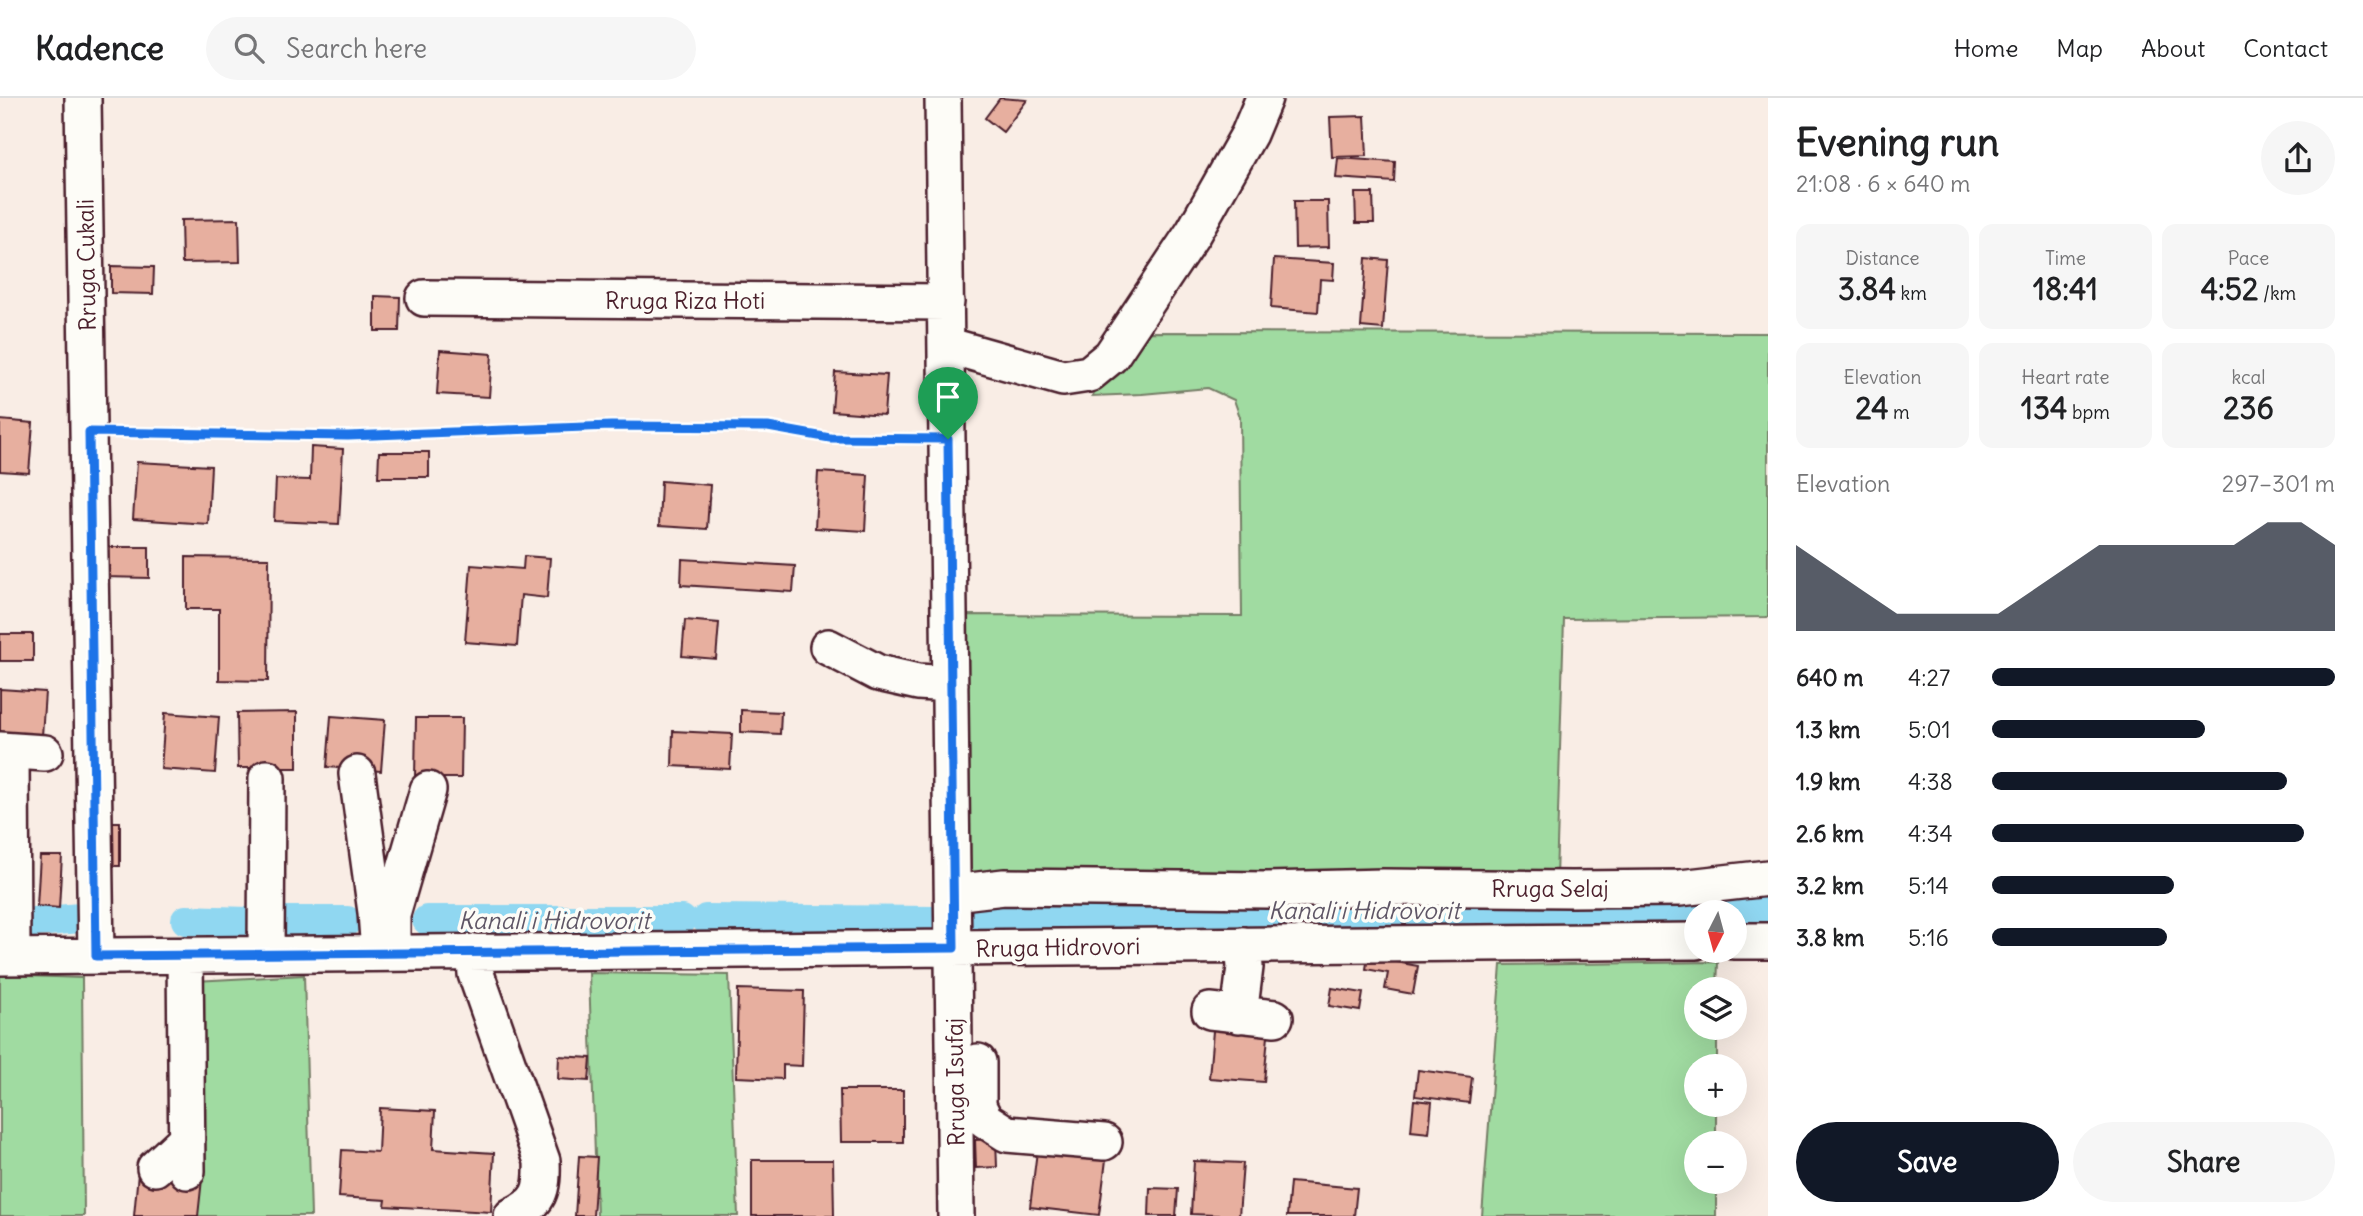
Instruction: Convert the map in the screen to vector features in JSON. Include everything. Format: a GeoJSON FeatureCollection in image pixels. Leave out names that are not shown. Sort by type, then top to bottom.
{"type":"FeatureCollection","features":[{"type":"Feature","properties":{"kind":"street","name":"Rruga Cukali"},"geometry":{"type":"LineString","coordinates":[[83,98],[96,956]]}},
{"type":"Feature","properties":{"kind":"street"},"geometry":{"type":"LineString","coordinates":[[943,98],[954,948],[975,972],[978,981],[978,1106],[985,1120],[1007,1134],[1104,1142]]}},
{"type":"Feature","properties":{"kind":"street"},"geometry":{"type":"LineString","coordinates":[[946,345],[1063,378],[1089,374],[1111,355],[1193,233],[1249,134],[1264,98]]}},
{"type":"Feature","properties":{"kind":"street","name":"Rruga Riza Hoti"},"geometry":{"type":"LineString","coordinates":[[424,298],[946,302]]}},
{"type":"Feature","properties":{"kind":"street"},"geometry":{"type":"LineString","coordinates":[[828,647],[878,673],[918,682],[950,684]]}},
{"type":"Feature","properties":{"kind":"street"},"geometry":{"type":"LineString","coordinates":[[6,957],[6,750],[46,753]]}},
{"type":"Feature","properties":{"kind":"street"},"geometry":{"type":"LineString","coordinates":[[357,774],[376,912],[385,953]]}},
{"type":"Feature","properties":{"kind":"street"},"geometry":{"type":"LineString","coordinates":[[266,954],[267,778]]}},
{"type":"Feature","properties":{"kind":"street"},"geometry":{"type":"LineString","coordinates":[[385,953],[391,914],[428,790]]}},
{"type":"Feature","properties":{"kind":"street","name":"Rruga Selaj"},"geometry":{"type":"LineString","coordinates":[[953,893],[1004,887],[1267,890],[1383,887],[1679,888],[1768,878]]}},
{"type":"Feature","properties":{"kind":"street","name":"Rruga Hidrovori"},"geometry":{"type":"LineString","coordinates":[[6,957],[1684,941]]}},
{"type":"Feature","properties":{"kind":"street"},"geometry":{"type":"LineString","coordinates":[[1747,941],[1768,941]]}},
{"type":"Feature","properties":{"kind":"street"},"geometry":{"type":"LineString","coordinates":[[1243,945],[1245,967],[1225,1013],[1275,1018]]}},
{"type":"Feature","properties":{"kind":"street","name":"Rruga Isufaj"},"geometry":{"type":"LineString","coordinates":[[954,948],[956,1216]]}},
{"type":"Feature","properties":{"kind":"street"},"geometry":{"type":"LineString","coordinates":[[474,952],[476,974],[542,1161],[543,1180],[536,1200],[512,1216]]}},
{"type":"Feature","properties":{"kind":"street"},"geometry":{"type":"LineString","coordinates":[[176,1159],[185,955]]}},
{"type":"Feature","properties":{"kind":"path"},"geometry":{"type":"LineString","coordinates":[[89,432],[348,436],[637,426],[768,427],[830,438],[948,439]]}},
{"type":"Feature","properties":{"kind":"green space"},"geometry":{"type":"Polygon","coordinates":[[[1139,332],[1768,333],[1768,617],[1564,619],[1556,878],[963,880],[969,724],[960,615],[1242,616],[1240,417],[1234,400],[1208,388],[1092,396],[1139,332]]]}},
{"type":"Feature","properties":{"kind":"green space"},"geometry":{"type":"Polygon","coordinates":[[[1718,963],[1717,977],[1684,977],[1684,1040],[1717,1040],[1717,1054],[1684,1054],[1684,1117],[1716,1117],[1716,1131],[1684,1131],[1684,1194],[1716,1194],[1716,1216],[1482,1216],[1501,965],[1718,963]]]}},
{"type":"Feature","properties":{"kind":"green space"},"geometry":{"type":"Polygon","coordinates":[[[589,973],[729,975],[738,1216],[597,1216],[589,973]]]}},
{"type":"Feature","properties":{"kind":"green space"},"geometry":{"type":"Polygon","coordinates":[[[0,975],[82,978],[84,1216],[0,1216],[0,975]]]}},
{"type":"Feature","properties":{"kind":"green space"},"geometry":{"type":"Polygon","coordinates":[[[304,975],[311,1216],[198,1216],[195,981],[304,975]]]}},
{"type":"Feature","properties":{"kind":"building"},"geometry":{"type":"Polygon","coordinates":[[[1000,98],[1027,100],[1003,132],[985,118],[1000,98]]]}},
{"type":"Feature","properties":{"kind":"building"},"geometry":{"type":"Polygon","coordinates":[[[1365,116],[1367,156],[1332,157],[1330,117],[1365,116]]]}},
{"type":"Feature","properties":{"kind":"building"},"geometry":{"type":"Polygon","coordinates":[[[1338,158],[1395,162],[1394,182],[1336,178],[1338,158]]]}},
{"type":"Feature","properties":{"kind":"building"},"geometry":{"type":"Polygon","coordinates":[[[1355,193],[1373,193],[1374,223],[1356,223],[1355,193]]]}},
{"type":"Feature","properties":{"kind":"building"},"geometry":{"type":"Polygon","coordinates":[[[1294,201],[1328,201],[1329,247],[1295,248],[1294,201]]]}},
{"type":"Feature","properties":{"kind":"building"},"geometry":{"type":"Polygon","coordinates":[[[239,219],[240,262],[182,263],[181,220],[239,219]]]}},
{"type":"Feature","properties":{"kind":"building"},"geometry":{"type":"Polygon","coordinates":[[[1366,258],[1388,260],[1383,329],[1361,327],[1366,258]]]}},
{"type":"Feature","properties":{"kind":"building"},"geometry":{"type":"Polygon","coordinates":[[[1274,259],[1334,263],[1333,280],[1320,279],[1318,312],[1271,308],[1274,259]]]}},
{"type":"Feature","properties":{"kind":"building"},"geometry":{"type":"Polygon","coordinates":[[[111,266],[154,267],[153,294],[111,293],[111,266]]]}},
{"type":"Feature","properties":{"kind":"building"},"geometry":{"type":"Polygon","coordinates":[[[375,296],[400,297],[399,331],[375,331],[375,296]]]}},
{"type":"Feature","properties":{"kind":"building"},"geometry":{"type":"Polygon","coordinates":[[[440,350],[492,354],[489,397],[437,394],[440,350]]]}},
{"type":"Feature","properties":{"kind":"building"},"geometry":{"type":"Polygon","coordinates":[[[835,372],[887,375],[884,415],[832,411],[835,372]]]}},
{"type":"Feature","properties":{"kind":"building"},"geometry":{"type":"Polygon","coordinates":[[[0,420],[33,423],[29,473],[0,471],[0,420]]]}},
{"type":"Feature","properties":{"kind":"building"},"geometry":{"type":"Polygon","coordinates":[[[311,447],[343,449],[339,524],[274,521],[276,479],[310,480],[311,447]]]}},
{"type":"Feature","properties":{"kind":"building"},"geometry":{"type":"Polygon","coordinates":[[[379,452],[429,452],[429,477],[378,477],[379,452]]]}},
{"type":"Feature","properties":{"kind":"building"},"geometry":{"type":"Polygon","coordinates":[[[137,462],[211,466],[208,524],[133,519],[137,462]]]}},
{"type":"Feature","properties":{"kind":"building"},"geometry":{"type":"Polygon","coordinates":[[[818,472],[868,475],[865,531],[815,528],[818,472]]]}},
{"type":"Feature","properties":{"kind":"building"},"geometry":{"type":"Polygon","coordinates":[[[661,481],[710,485],[707,529],[659,526],[661,481]]]}},
{"type":"Feature","properties":{"kind":"building"},"geometry":{"type":"Polygon","coordinates":[[[105,547],[149,547],[149,578],[104,577],[105,547]]]}},
{"type":"Feature","properties":{"kind":"building"},"geometry":{"type":"Polygon","coordinates":[[[524,556],[550,558],[547,598],[521,595],[517,646],[465,642],[471,565],[523,569],[524,556]]]}},
{"type":"Feature","properties":{"kind":"building"},"geometry":{"type":"Polygon","coordinates":[[[186,557],[269,558],[268,681],[219,680],[219,609],[186,609],[186,557]]]}},
{"type":"Feature","properties":{"kind":"building"},"geometry":{"type":"Polygon","coordinates":[[[682,559],[795,566],[793,592],[681,585],[682,559]]]}},
{"type":"Feature","properties":{"kind":"building"},"geometry":{"type":"Polygon","coordinates":[[[685,620],[719,623],[716,659],[682,656],[685,620]]]}},
{"type":"Feature","properties":{"kind":"building"},"geometry":{"type":"Polygon","coordinates":[[[0,634],[33,634],[33,661],[0,661],[0,634]]]}},
{"type":"Feature","properties":{"kind":"building"},"geometry":{"type":"Polygon","coordinates":[[[0,689],[45,692],[42,736],[0,733],[0,689]]]}},
{"type":"Feature","properties":{"kind":"building"},"geometry":{"type":"Polygon","coordinates":[[[741,710],[781,712],[780,734],[741,732],[741,710]]]}},
{"type":"Feature","properties":{"kind":"building"},"geometry":{"type":"Polygon","coordinates":[[[297,712],[297,768],[238,768],[237,713],[297,712]]]}},
{"type":"Feature","properties":{"kind":"building"},"geometry":{"type":"Polygon","coordinates":[[[165,713],[219,717],[215,773],[161,769],[165,713]]]}},
{"type":"Feature","properties":{"kind":"building"},"geometry":{"type":"Polygon","coordinates":[[[331,716],[385,720],[381,771],[327,767],[331,716]]]}},
{"type":"Feature","properties":{"kind":"building"},"geometry":{"type":"Polygon","coordinates":[[[416,718],[462,718],[461,778],[415,778],[416,718]]]}},
{"type":"Feature","properties":{"kind":"building"},"geometry":{"type":"Polygon","coordinates":[[[673,731],[732,734],[730,769],[672,766],[673,731]]]}},
{"type":"Feature","properties":{"kind":"building"},"geometry":{"type":"Polygon","coordinates":[[[99,822],[120,822],[120,866],[99,866],[99,822]]]}},
{"type":"Feature","properties":{"kind":"building"},"geometry":{"type":"Polygon","coordinates":[[[40,856],[62,856],[59,908],[37,906],[40,856]]]}},
{"type":"Feature","properties":{"kind":"building"},"geometry":{"type":"Polygon","coordinates":[[[1368,957],[1418,966],[1413,994],[1385,989],[1388,973],[1366,969],[1368,957]]]}},
{"type":"Feature","properties":{"kind":"building"},"geometry":{"type":"Polygon","coordinates":[[[1332,988],[1363,993],[1360,1011],[1329,1006],[1332,988]]]}},
{"type":"Feature","properties":{"kind":"building"},"geometry":{"type":"Polygon","coordinates":[[[738,989],[804,991],[802,1066],[783,1065],[783,1079],[736,1077],[738,989]]]}},
{"type":"Feature","properties":{"kind":"building"},"geometry":{"type":"Polygon","coordinates":[[[1214,1019],[1269,1024],[1264,1082],[1209,1078],[1214,1019]]]}},
{"type":"Feature","properties":{"kind":"building"},"geometry":{"type":"Polygon","coordinates":[[[559,1056],[591,1058],[589,1081],[558,1079],[559,1056]]]}},
{"type":"Feature","properties":{"kind":"building"},"geometry":{"type":"Polygon","coordinates":[[[1418,1070],[1472,1077],[1469,1103],[1415,1096],[1418,1070]]]}},
{"type":"Feature","properties":{"kind":"building"},"geometry":{"type":"Polygon","coordinates":[[[840,1090],[903,1090],[903,1142],[841,1142],[840,1090]]]}},
{"type":"Feature","properties":{"kind":"building"},"geometry":{"type":"Polygon","coordinates":[[[1414,1100],[1432,1102],[1429,1133],[1411,1131],[1414,1100]]]}},
{"type":"Feature","properties":{"kind":"building"},"geometry":{"type":"Polygon","coordinates":[[[380,1108],[435,1111],[433,1149],[494,1153],[491,1212],[385,1206],[386,1200],[339,1197],[342,1150],[378,1152],[380,1108]]]}},
{"type":"Feature","properties":{"kind":"building"},"geometry":{"type":"Polygon","coordinates":[[[996,1139],[997,1167],[976,1168],[975,1140],[996,1139]]]}},
{"type":"Feature","properties":{"kind":"building"},"geometry":{"type":"Polygon","coordinates":[[[1038,1143],[1107,1152],[1099,1215],[1030,1207],[1038,1143]]]}},
{"type":"Feature","properties":{"kind":"building"},"geometry":{"type":"Polygon","coordinates":[[[579,1156],[597,1157],[593,1216],[575,1216],[579,1156]]]}},
{"type":"Feature","properties":{"kind":"building"},"geometry":{"type":"Polygon","coordinates":[[[752,1160],[833,1160],[834,1216],[752,1216],[752,1160]]]}},
{"type":"Feature","properties":{"kind":"building"},"geometry":{"type":"Polygon","coordinates":[[[1194,1161],[1243,1163],[1239,1216],[1191,1214],[1194,1161]]]}},
{"type":"Feature","properties":{"kind":"building"},"geometry":{"type":"Polygon","coordinates":[[[138,1173],[202,1179],[198,1216],[134,1216],[138,1173]]]}},
{"type":"Feature","properties":{"kind":"building"},"geometry":{"type":"Polygon","coordinates":[[[1290,1182],[1357,1188],[1354,1216],[1287,1216],[1290,1182]]]}},
{"type":"Feature","properties":{"kind":"building"},"geometry":{"type":"Polygon","coordinates":[[[1150,1188],[1178,1189],[1176,1216],[1149,1216],[1150,1188]]]}},
{"type":"Feature","properties":{"kind":"waterway","name":"Kanali i Hidrovorit"},"geometry":{"type":"LineString","coordinates":[[961,919],[1060,913],[1392,909],[1556,912],[1768,910]]}},
{"type":"Feature","properties":{"kind":"waterway","name":"Kanali i Hidrovorit"},"geometry":{"type":"LineString","coordinates":[[23,923],[80,918]]}},
{"type":"Feature","properties":{"kind":"waterway","name":"Kanali i Hidrovorit"},"geometry":{"type":"LineString","coordinates":[[706,919],[935,921]]}},
{"type":"Feature","properties":{"kind":"waterway","name":"Kanali i Hidrovorit"},"geometry":{"type":"LineString","coordinates":[[186,920],[248,922]]}},
{"type":"Feature","properties":{"kind":"waterway","name":"Kanali i Hidrovorit"},"geometry":{"type":"LineString","coordinates":[[427,920],[682,920]]}},
{"type":"Feature","properties":{"kind":"waterway","name":"Kanali i Hidrovorit"},"geometry":{"type":"LineString","coordinates":[[275,921],[347,921]]}},
{"type":"Feature","properties":{"kind":"route"},"geometry":{"type":"LineString","coordinates":[[611,426],[768,427],[830,438],[948,439],[954,948],[96,956],[89,432],[348,436],[611,426]]}}]}
